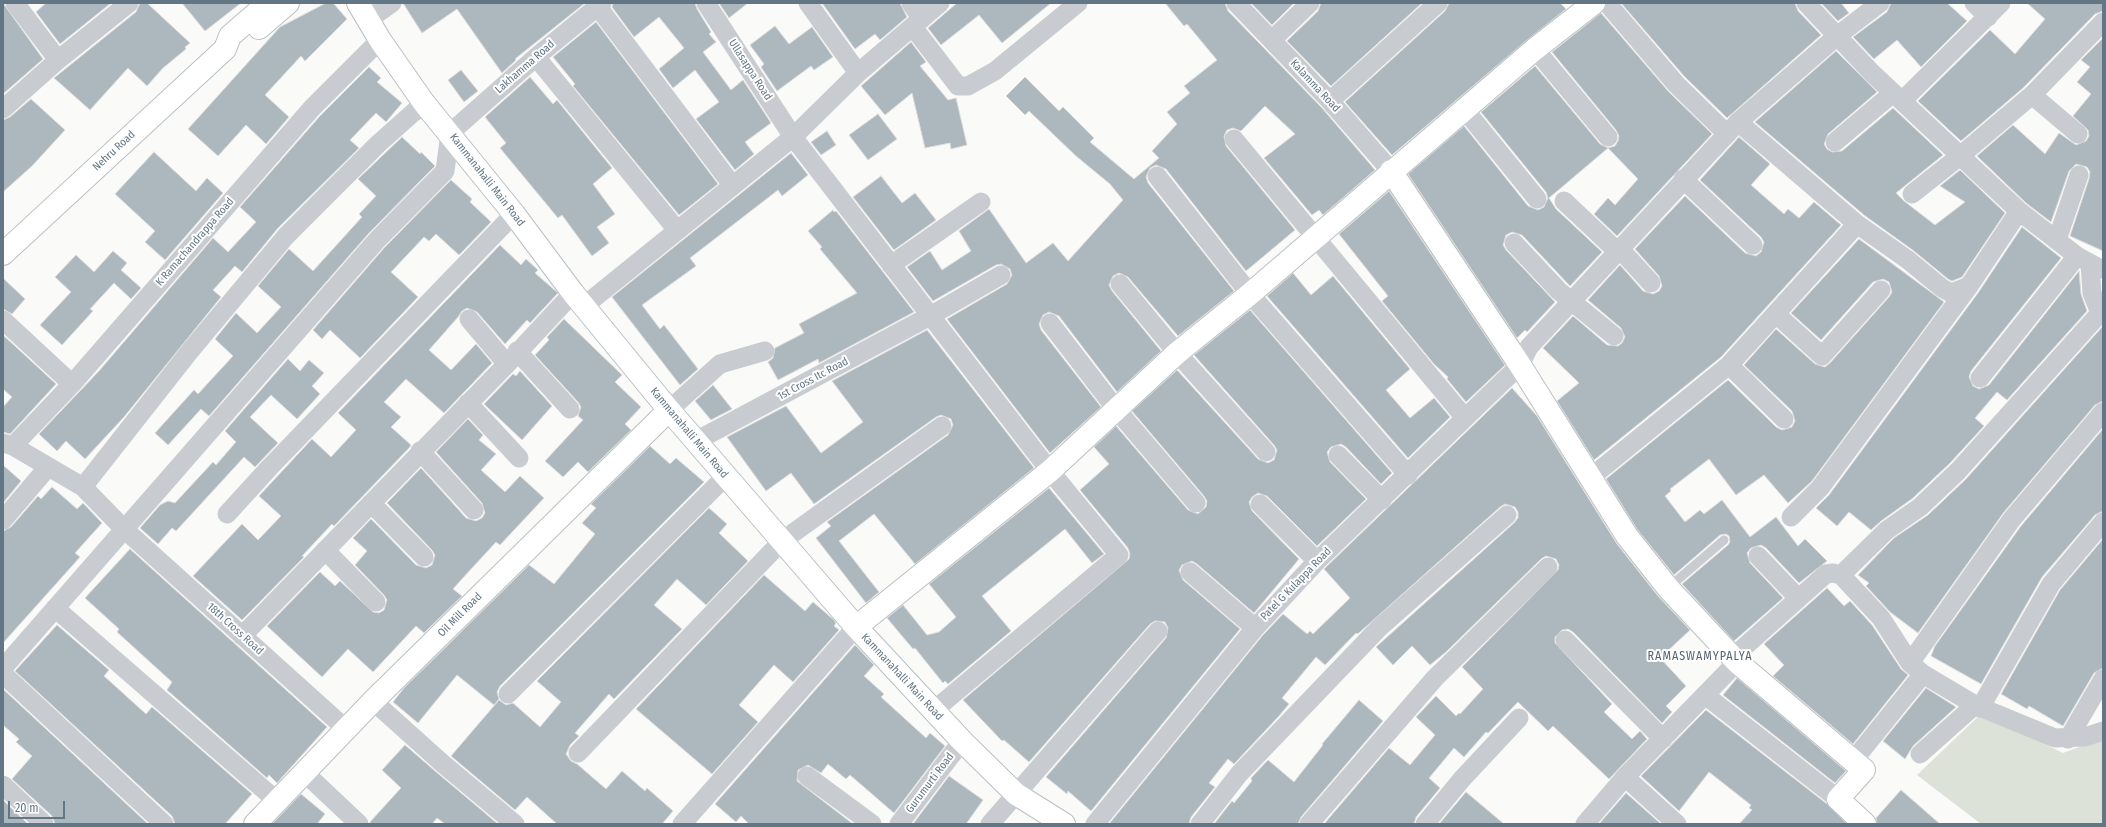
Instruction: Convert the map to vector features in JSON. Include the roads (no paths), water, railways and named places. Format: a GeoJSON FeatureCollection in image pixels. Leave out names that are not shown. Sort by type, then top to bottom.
{"type":"FeatureCollection","features":[{"type":"Feature","properties":{"kind":"street"},"geometry":{"type":"LineString","coordinates":[[15,3],[58,60]]}},
{"type":"Feature","properties":{"kind":"street"},"geometry":{"type":"LineString","coordinates":[[3,109],[58,60],[129,3]]}},
{"type":"Feature","properties":{"kind":"street","name":"Nehru Road"},"geometry":{"type":"LineString","coordinates":[[3,254],[224,49],[230,36],[268,3]]}},
{"type":"Feature","properties":{"kind":"street","name":"Nehru Road"},"geometry":{"type":"LineString","coordinates":[[224,49],[239,45],[288,3]]}},
{"type":"Feature","properties":{"kind":"street"},"geometry":{"type":"LineString","coordinates":[[363,12],[392,3]]}},
{"type":"Feature","properties":{"kind":"street","name":"Ullasappa Road"},"geometry":{"type":"LineString","coordinates":[[706,3],[793,137],[1050,471],[1119,554],[933,710]]}},
{"type":"Feature","properties":{"kind":"street"},"geometry":{"type":"LineString","coordinates":[[808,3],[858,73]]}},
{"type":"Feature","properties":{"kind":"street"},"geometry":{"type":"LineString","coordinates":[[911,3],[918,22],[958,86],[968,86],[995,71],[1078,3]]}},
{"type":"Feature","properties":{"kind":"street"},"geometry":{"type":"LineString","coordinates":[[242,636],[420,451],[512,358],[579,299],[677,230],[793,137],[858,73],[940,3]]}},
{"type":"Feature","properties":{"kind":"street","name":"Kalamma Road"},"geometry":{"type":"LineString","coordinates":[[1236,3],[1330,100],[1391,171]]}},
{"type":"Feature","properties":{"kind":"street"},"geometry":{"type":"LineString","coordinates":[[1272,40],[1310,3]]}},
{"type":"Feature","properties":{"kind":"street"},"geometry":{"type":"LineString","coordinates":[[1330,100],[1438,3]]}},
{"type":"Feature","properties":{"kind":"street"},"geometry":{"type":"LineString","coordinates":[[682,824],[856,627],[1050,471],[1116,408],[1177,353],[1250,294],[1391,171],[1465,110],[1535,49],[1594,3]]}},
{"type":"Feature","properties":{"kind":"street"},"geometry":{"type":"LineString","coordinates":[[1607,3],[1676,84],[1732,128],[1857,224],[1908,260],[1942,288],[1951,293],[1969,286]]}},
{"type":"Feature","properties":{"kind":"street"},"geometry":{"type":"LineString","coordinates":[[1806,3],[1897,97],[2019,211],[2090,263]]}},
{"type":"Feature","properties":{"kind":"street","name":"Patel G Kulappa Road"},"geometry":{"type":"LineString","coordinates":[[1095,824],[1255,628],[1317,561],[1408,475],[1520,365],[1529,347],[1683,179],[1732,128],[1837,36],[1880,3]]}},
{"type":"Feature","properties":{"kind":"street"},"geometry":{"type":"LineString","coordinates":[[1974,3],[1988,17]]}},
{"type":"Feature","properties":{"kind":"street"},"geometry":{"type":"LineString","coordinates":[[1835,142],[1897,97],[1988,17],[2001,3]]}},
{"type":"Feature","properties":{"kind":"street"},"geometry":{"type":"LineString","coordinates":[[600,5],[733,186]]}},
{"type":"Feature","properties":{"kind":"street","name":"Lakhamma Road"},"geometry":{"type":"LineString","coordinates":[[450,134],[536,57],[600,5]]}},
{"type":"Feature","properties":{"kind":"street","name":"Kammanahalli Main Road"},"geometry":{"type":"LineString","coordinates":[[363,12],[380,40],[424,103],[514,214],[579,299],[669,410],[856,627],[962,741],[1016,794],[1064,824]]}},
{"type":"Feature","properties":{"kind":"street"},"geometry":{"type":"LineString","coordinates":[[1912,194],[1960,156],[2032,95],[2103,22]]}},
{"type":"Feature","properties":{"kind":"street","name":"K Ramachandrappa Road"},"geometry":{"type":"LineString","coordinates":[[8,444],[72,384],[312,108],[380,40]]}},
{"type":"Feature","properties":{"kind":"street"},"geometry":{"type":"LineString","coordinates":[[1535,49],[1608,137]]}},
{"type":"Feature","properties":{"kind":"street"},"geometry":{"type":"LineString","coordinates":[[536,57],[677,230]]}},
{"type":"Feature","properties":{"kind":"street"},"geometry":{"type":"LineString","coordinates":[[2032,95],[2078,134]]}},
{"type":"Feature","properties":{"kind":"street"},"geometry":{"type":"LineString","coordinates":[[83,487],[190,350],[286,236],[378,144],[424,103]]}},
{"type":"Feature","properties":{"kind":"street"},"geometry":{"type":"LineString","coordinates":[[1465,110],[1537,199]]}},
{"type":"Feature","properties":{"kind":"street"},"geometry":{"type":"LineString","coordinates":[[3,668],[377,240],[445,171],[450,134]]}},
{"type":"Feature","properties":{"kind":"street"},"geometry":{"type":"LineString","coordinates":[[1234,139],[1465,418]]}},
{"type":"Feature","properties":{"kind":"street"},"geometry":{"type":"LineString","coordinates":[[1391,171],[1520,365],[1627,536],[1668,588],[1735,659],[1864,770],[1838,799]]}},
{"type":"Feature","properties":{"kind":"street"},"geometry":{"type":"LineString","coordinates":[[2057,240],[2079,175]]}},
{"type":"Feature","properties":{"kind":"street"},"geometry":{"type":"LineString","coordinates":[[1156,176],[1250,294],[1408,475]]}},
{"type":"Feature","properties":{"kind":"street"},"geometry":{"type":"LineString","coordinates":[[1683,179],[1753,245]]}},
{"type":"Feature","properties":{"kind":"street"},"geometry":{"type":"LineString","coordinates":[[1564,201],[1618,250],[1652,284]]}},
{"type":"Feature","properties":{"kind":"street"},"geometry":{"type":"LineString","coordinates":[[891,266],[982,202]]}},
{"type":"Feature","properties":{"kind":"street"},"geometry":{"type":"LineString","coordinates":[[1791,517],[1820,488],[1969,286],[2019,211]]}},
{"type":"Feature","properties":{"kind":"street"},"geometry":{"type":"LineString","coordinates":[[227,514],[269,468],[514,214]]}},
{"type":"Feature","properties":{"kind":"street"},"geometry":{"type":"LineString","coordinates":[[1590,478],[1729,365],[1857,224]]}},
{"type":"Feature","properties":{"kind":"street"},"geometry":{"type":"LineString","coordinates":[[1514,243],[1559,291],[1614,336]]}},
{"type":"Feature","properties":{"kind":"street"},"geometry":{"type":"LineString","coordinates":[[1980,378],[2090,263]]}},
{"type":"Feature","properties":{"kind":"street"},"geometry":{"type":"LineString","coordinates":[[1841,575],[1887,530],[1920,508],[1958,470],[2100,313],[2092,293],[2090,263]]}},
{"type":"Feature","properties":{"kind":"street","name":"1st Cross Itc Road"},"geometry":{"type":"LineString","coordinates":[[696,441],[930,316],[1001,275]]}},
{"type":"Feature","properties":{"kind":"street"},"geometry":{"type":"LineString","coordinates":[[1120,284],[1177,353],[1266,452]]}},
{"type":"Feature","properties":{"kind":"street"},"geometry":{"type":"LineString","coordinates":[[1776,314],[1822,356],[1881,290]]}},
{"type":"Feature","properties":{"kind":"street"},"geometry":{"type":"LineString","coordinates":[[469,319],[570,409]]}},
{"type":"Feature","properties":{"kind":"street"},"geometry":{"type":"LineString","coordinates":[[3,320],[72,384]]}},
{"type":"Feature","properties":{"kind":"street"},"geometry":{"type":"LineString","coordinates":[[1050,323],[1116,408],[1196,503]]}},
{"type":"Feature","properties":{"kind":"street"},"geometry":{"type":"LineString","coordinates":[[669,410],[720,364],[765,351]]}},
{"type":"Feature","properties":{"kind":"street"},"geometry":{"type":"LineString","coordinates":[[1729,365],[1784,419]]}},
{"type":"Feature","properties":{"kind":"street"},"geometry":{"type":"LineString","coordinates":[[468,403],[519,458]]}},
{"type":"Feature","properties":{"kind":"street","name":"Oil Mill Road"},"geometry":{"type":"LineString","coordinates":[[256,824],[373,701],[669,410]]}},
{"type":"Feature","properties":{"kind":"street"},"geometry":{"type":"LineString","coordinates":[[1853,761],[1917,669],[2012,519],[2103,412]]}},
{"type":"Feature","properties":{"kind":"street"},"geometry":{"type":"LineString","coordinates":[[578,753],[782,541],[942,426]]}},
{"type":"Feature","properties":{"kind":"street","name":"18th Cross Road"},"geometry":{"type":"LineString","coordinates":[[8,444],[83,487],[124,529],[346,729]]}},
{"type":"Feature","properties":{"kind":"street"},"geometry":{"type":"LineString","coordinates":[[420,451],[474,510]]}},
{"type":"Feature","properties":{"kind":"street"},"geometry":{"type":"LineString","coordinates":[[1338,455],[1382,500]]}},
{"type":"Feature","properties":{"kind":"street"},"geometry":{"type":"LineString","coordinates":[[3,520],[48,467]]}},
{"type":"Feature","properties":{"kind":"street"},"geometry":{"type":"LineString","coordinates":[[508,694],[726,476]]}},
{"type":"Feature","properties":{"kind":"street"},"geometry":{"type":"LineString","coordinates":[[371,503],[424,557]]}},
{"type":"Feature","properties":{"kind":"street"},"geometry":{"type":"LineString","coordinates":[[1260,504],[1317,561]]}},
{"type":"Feature","properties":{"kind":"street"},"geometry":{"type":"LineString","coordinates":[[1200,824],[1240,774],[1379,628],[1507,515]]}},
{"type":"Feature","properties":{"kind":"street"},"geometry":{"type":"LineString","coordinates":[[1920,754],[1977,707],[2051,584],[2103,522]]}},
{"type":"Feature","properties":{"kind":"street"},"geometry":{"type":"LineString","coordinates":[[325,550],[376,602]]}},
{"type":"Feature","properties":{"kind":"street"},"geometry":{"type":"LineString","coordinates":[[1758,556],[1798,598]]}},
{"type":"Feature","properties":{"kind":"street"},"geometry":{"type":"LineString","coordinates":[[1309,824],[1435,678],[1548,567]]}},
{"type":"Feature","properties":{"kind":"street"},"geometry":{"type":"LineString","coordinates":[[1190,572],[1255,628]]}},
{"type":"Feature","properties":{"kind":"street"},"geometry":{"type":"LineString","coordinates":[[1585,824],[1625,777],[1705,695],[1735,659],[1798,598],[1826,574],[1841,575],[1880,618],[1917,669],[1977,707],[2055,738],[2068,739],[2085,737],[2103,731]]}},
{"type":"Feature","properties":{"kind":"street"},"geometry":{"type":"LineString","coordinates":[[55,608],[277,801]]}},
{"type":"Feature","properties":{"kind":"street"},"geometry":{"type":"LineString","coordinates":[[990,824],[1158,631]]}},
{"type":"Feature","properties":{"kind":"street"},"geometry":{"type":"LineString","coordinates":[[1565,640],[1663,739]]}},
{"type":"Feature","properties":{"kind":"street"},"geometry":{"type":"LineString","coordinates":[[3,674],[164,824]]}},
{"type":"Feature","properties":{"kind":"street"},"geometry":{"type":"LineString","coordinates":[[2068,739],[2103,678]]}},
{"type":"Feature","properties":{"kind":"street"},"geometry":{"type":"LineString","coordinates":[[1705,695],[1838,799],[1865,824]]}},
{"type":"Feature","properties":{"kind":"street"},"geometry":{"type":"LineString","coordinates":[[373,701],[442,763],[515,824]]}},
{"type":"Feature","properties":{"kind":"street"},"geometry":{"type":"LineString","coordinates":[[1425,824],[1462,779],[1519,718]]}},
{"type":"Feature","properties":{"kind":"street","name":"Gurumurti Road"},"geometry":{"type":"LineString","coordinates":[[899,824],[962,741]]}},
{"type":"Feature","properties":{"kind":"street"},"geometry":{"type":"LineString","coordinates":[[304,773],[359,824]]}},
{"type":"Feature","properties":{"kind":"street"},"geometry":{"type":"LineString","coordinates":[[807,776],[872,824]]}},
{"type":"Feature","properties":{"kind":"street"},"geometry":{"type":"LineString","coordinates":[[1625,777],[1677,824]]}},
{"type":"Feature","properties":{"kind":"street"},"geometry":{"type":"LineString","coordinates":[[3,785],[44,824]]}},
{"type":"Feature","properties":{"kind":"lane"},"geometry":{"type":"LineString","coordinates":[[1668,588],[1724,540]]}},
{"type":"Feature","properties":{"kind":"district","name":"RAMASWAMYPALYA"},"geometry":{"type":"Point","coordinates":[1700,657]}}]}
